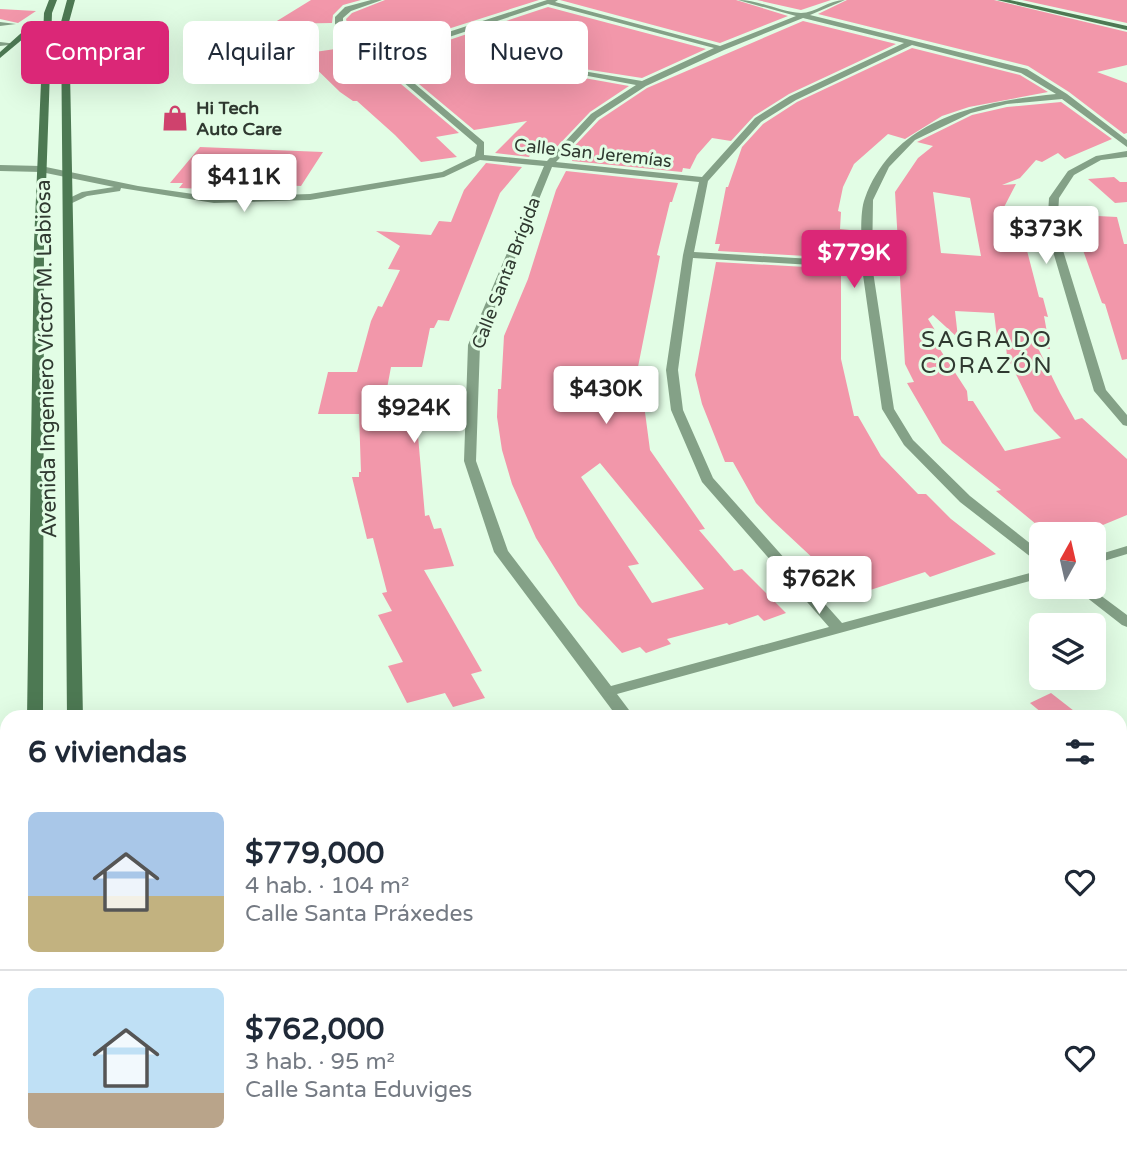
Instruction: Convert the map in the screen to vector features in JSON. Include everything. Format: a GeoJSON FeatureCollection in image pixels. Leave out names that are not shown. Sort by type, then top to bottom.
{"type":"FeatureCollection","features":[{"type":"Feature","properties":{"kind":"main road","name":"Avenida Ingeniero Víctor M. Labiosa"},"geometry":{"type":"LineString","coordinates":[[35,710],[41,169],[48,13],[53,0]]}},
{"type":"Feature","properties":{"kind":"main road","name":"Avenida Ingeniero Víctor M. Labiosa"},"geometry":{"type":"LineString","coordinates":[[71,0],[65,22],[75,710]]}},
{"type":"Feature","properties":{"kind":"main road"},"geometry":{"type":"LineString","coordinates":[[1001,0],[1127,27]]}},
{"type":"Feature","properties":{"kind":"main road"},"geometry":{"type":"LineString","coordinates":[[0,56],[21,37]]}},
{"type":"Feature","properties":{"kind":"street"},"geometry":{"type":"LineString","coordinates":[[339,21],[339,17],[348,9],[378,0]]}},
{"type":"Feature","properties":{"kind":"street"},"geometry":{"type":"LineString","coordinates":[[742,0],[1024,71],[1064,96],[1127,144]]}},
{"type":"Feature","properties":{"kind":"street","name":"Calle Santa Brígida"},"geometry":{"type":"LineString","coordinates":[[621,710],[501,552],[470,461],[474,345],[549,164],[594,116],[643,84],[721,48],[841,0]]}},
{"type":"Feature","properties":{"kind":"street"},"geometry":{"type":"LineString","coordinates":[[451,34],[551,1],[721,48]]}},
{"type":"Feature","properties":{"kind":"street"},"geometry":{"type":"LineString","coordinates":[[0,24],[12,24]]}},
{"type":"Feature","properties":{"kind":"street"},"geometry":{"type":"LineString","coordinates":[[839,629],[707,480],[677,411],[672,370],[688,255],[704,180],[758,120],[793,98],[913,42]]}},
{"type":"Feature","properties":{"kind":"street"},"geometry":{"type":"LineString","coordinates":[[0,44],[13,44]]}},
{"type":"Feature","properties":{"kind":"street"},"geometry":{"type":"LineString","coordinates":[[588,74],[643,84]]}},
{"type":"Feature","properties":{"kind":"street"},"geometry":{"type":"LineString","coordinates":[[0,168],[41,169],[135,189],[215,200],[310,197],[444,174],[479,157],[481,144],[409,84]]}},
{"type":"Feature","properties":{"kind":"street"},"geometry":{"type":"LineString","coordinates":[[1029,549],[965,499],[908,442],[888,409],[867,265],[868,200],[885,166],[912,138],[968,110],[1007,102],[1064,96]]}},
{"type":"Feature","properties":{"kind":"street"},"geometry":{"type":"LineString","coordinates":[[1127,154],[1099,158],[1071,173],[1054,198],[1052,231],[1100,391],[1127,422]]}},
{"type":"Feature","properties":{"kind":"street","name":"Calle San Jeremías"},"geometry":{"type":"LineString","coordinates":[[479,157],[704,180]]}},
{"type":"Feature","properties":{"kind":"street"},"geometry":{"type":"LineString","coordinates":[[68,202],[95,192],[135,189]]}},
{"type":"Feature","properties":{"kind":"street"},"geometry":{"type":"LineString","coordinates":[[688,255],[867,265]]}},
{"type":"Feature","properties":{"kind":"street"},"geometry":{"type":"LineString","coordinates":[[1106,556],[1127,550]]}},
{"type":"Feature","properties":{"kind":"street"},"geometry":{"type":"LineString","coordinates":[[606,692],[1029,577]]}},
{"type":"Feature","properties":{"kind":"street"},"geometry":{"type":"LineString","coordinates":[[1096,599],[1127,622]]}},
{"type":"Feature","properties":{"kind":"building"},"geometry":{"type":"Polygon","coordinates":[[[311,0],[361,0],[343,5],[333,15],[332,23],[277,21],[311,0]]]}},
{"type":"Feature","properties":{"kind":"building"},"geometry":{"type":"Polygon","coordinates":[[[385,0],[539,0],[473,21],[465,21],[465,24],[451,28],[451,21],[346,21],[352,13],[385,0]]]}},
{"type":"Feature","properties":{"kind":"building"},"geometry":{"type":"Polygon","coordinates":[[[560,0],[736,0],[788,16],[720,43],[560,0]]]}},
{"type":"Feature","properties":{"kind":"building"},"geometry":{"type":"Polygon","coordinates":[[[757,0],[831,0],[801,10],[757,0]]]}},
{"type":"Feature","properties":{"kind":"building"},"geometry":{"type":"Polygon","coordinates":[[[847,0],[994,0],[1127,32],[1127,65],[1097,72],[1127,83],[1127,133],[1124,134],[1069,92],[1028,66],[818,14],[847,0]]]}},
{"type":"Feature","properties":{"kind":"building"},"geometry":{"type":"Polygon","coordinates":[[[1022,0],[1127,0],[1127,23],[1022,0]]]}},
{"type":"Feature","properties":{"kind":"building"},"geometry":{"type":"Polygon","coordinates":[[[548,7],[706,49],[642,78],[588,70],[588,21],[506,21],[548,7]]]}},
{"type":"Feature","properties":{"kind":"building"},"geometry":{"type":"Polygon","coordinates":[[[0,9],[36,11],[18,23],[0,19],[0,9]]]}},
{"type":"Feature","properties":{"kind":"building"},"geometry":{"type":"Polygon","coordinates":[[[803,21],[896,44],[789,94],[754,116],[731,141],[712,138],[697,155],[690,169],[683,168],[682,172],[572,161],[574,157],[565,156],[599,120],[647,88],[803,21]]]}},
{"type":"Feature","properties":{"kind":"building"},"geometry":{"type":"Polygon","coordinates":[[[465,35],[465,84],[588,84],[588,79],[629,86],[590,112],[550,154],[532,152],[529,157],[495,153],[527,121],[474,130],[419,84],[451,84],[451,39],[465,35]]]}},
{"type":"Feature","properties":{"kind":"building"},"geometry":{"type":"Polygon","coordinates":[[[912,48],[1020,75],[1048,92],[969,107],[942,116],[905,139],[888,134],[854,164],[843,187],[838,211],[841,212],[840,229],[850,230],[850,249],[840,249],[841,258],[718,251],[720,244],[715,244],[726,187],[742,147],[763,124],[797,102],[912,48]]]}},
{"type":"Feature","properties":{"kind":"building"},"geometry":{"type":"Polygon","coordinates":[[[333,49],[333,84],[401,84],[459,133],[436,137],[457,157],[421,162],[357,101],[340,92],[319,72],[319,51],[333,49]]]}},
{"type":"Feature","properties":{"kind":"building"},"geometry":{"type":"Polygon","coordinates":[[[1061,102],[1112,139],[1065,159],[1058,153],[1042,162],[1036,160],[1020,178],[1002,185],[1016,184],[1002,211],[1017,212],[1039,297],[1043,298],[1048,317],[1044,316],[1050,349],[1038,348],[1075,420],[1082,418],[1127,459],[1127,515],[1106,524],[1033,522],[996,491],[1001,490],[942,443],[907,383],[914,382],[905,364],[895,192],[918,158],[933,146],[917,142],[972,115],[1007,107],[1061,102]],[[933,192],[941,253],[981,256],[970,198],[933,192]],[[955,311],[958,338],[933,315],[928,319],[935,330],[930,334],[967,391],[968,401],[973,401],[1005,451],[1061,438],[1034,411],[1007,356],[1005,337],[997,337],[994,313],[955,311]]]}},
{"type":"Feature","properties":{"kind":"building"},"geometry":{"type":"Polygon","coordinates":[[[200,147],[323,152],[301,186],[212,182],[206,189],[179,188],[183,183],[170,183],[200,147]]]}},
{"type":"Feature","properties":{"kind":"building"},"geometry":{"type":"Polygon","coordinates":[[[486,163],[522,167],[500,193],[449,321],[438,320],[434,328],[430,328],[422,367],[391,367],[382,415],[416,413],[425,516],[429,515],[434,529],[441,528],[454,566],[424,570],[482,671],[471,674],[485,698],[453,707],[445,693],[407,703],[388,666],[403,662],[378,615],[392,611],[382,593],[387,592],[373,538],[367,539],[352,477],[359,477],[361,472],[359,414],[318,414],[328,372],[357,372],[371,321],[378,306],[382,307],[400,270],[388,269],[400,246],[376,231],[431,235],[439,221],[451,222],[464,190],[486,163]]]}},
{"type":"Feature","properties":{"kind":"building"},"geometry":{"type":"Polygon","coordinates":[[[566,171],[678,183],[670,202],[657,255],[660,256],[635,382],[641,382],[650,450],[705,529],[699,530],[734,571],[742,569],[786,613],[764,621],[758,615],[729,625],[727,623],[667,639],[671,644],[646,653],[640,647],[622,653],[578,605],[536,538],[512,484],[502,450],[497,417],[498,389],[501,389],[504,336],[528,279],[556,190],[566,171]],[[600,463],[581,477],[639,564],[628,566],[652,603],[704,589],[600,463]]]}},
{"type":"Feature","properties":{"kind":"building"},"geometry":{"type":"Polygon","coordinates":[[[1114,177],[1120,182],[1127,182],[1127,202],[1115,203],[1088,179],[1114,177]]]}},
{"type":"Feature","properties":{"kind":"building"},"geometry":{"type":"Polygon","coordinates":[[[1078,215],[1117,217],[1124,244],[1127,244],[1127,359],[1122,360],[1105,304],[1102,303],[1084,253],[1074,218],[1079,219],[1078,215]]]}},
{"type":"Feature","properties":{"kind":"building"},"geometry":{"type":"Polygon","coordinates":[[[716,262],[841,269],[841,359],[854,416],[858,416],[881,456],[918,494],[926,494],[951,519],[996,554],[930,577],[925,572],[849,597],[828,578],[832,576],[772,520],[756,503],[733,462],[725,462],[702,404],[695,375],[716,262]]]}},
{"type":"Feature","properties":{"kind":"building"},"geometry":{"type":"Polygon","coordinates":[[[1051,693],[1073,710],[1038,710],[1030,703],[1051,693]]]}},
{"type":"Feature","properties":{"kind":"place","name":"Hi Tech Auto Care"},"geometry":{"type":"Point","coordinates":[175,118]}},
{"type":"Feature","properties":{"kind":"district","name":"SAGRADO CORAZÓN"},"geometry":{"type":"Point","coordinates":[987,352]}}]}
